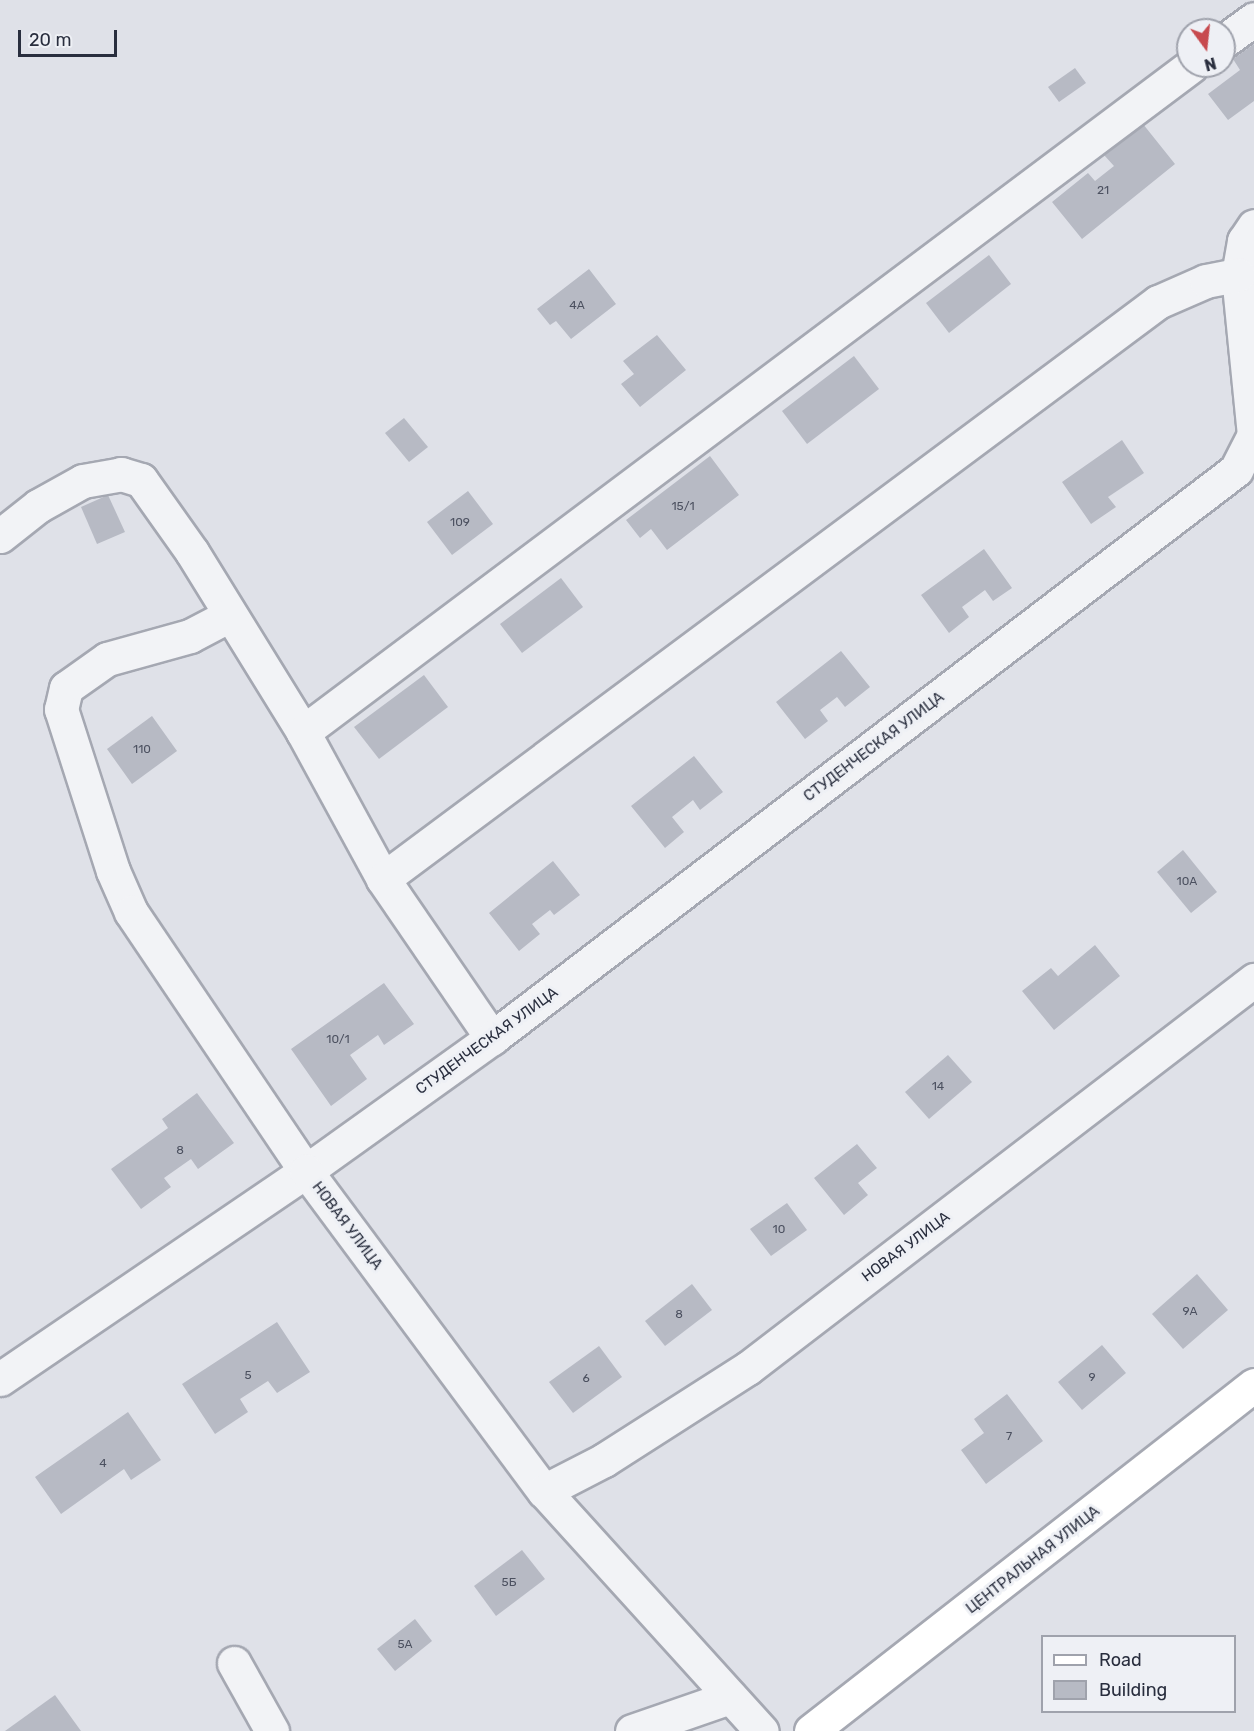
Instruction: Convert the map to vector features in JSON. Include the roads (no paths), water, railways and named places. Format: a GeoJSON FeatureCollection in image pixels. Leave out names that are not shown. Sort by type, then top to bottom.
{"type":"FeatureCollection","features":[{"type":"Feature","properties":{"kind":"main road","name":"ЦЕНТРАЛЬНАЯ УЛИЦА"},"geometry":{"type":"LineString","coordinates":[[811,1731],[1254,1385]]}},
{"type":"Feature","properties":{"kind":"street"},"geometry":{"type":"LineString","coordinates":[[1236,32],[1254,19]]}},
{"type":"Feature","properties":{"kind":"street"},"geometry":{"type":"LineString","coordinates":[[303,732],[1176,77]]}},
{"type":"Feature","properties":{"kind":"street","name":"СТУДЕНЧЕСКАЯ УЛИЦА"},"geometry":{"type":"LineString","coordinates":[[306,1171],[492,1038],[1236,470],[1254,435],[1238,275],[1244,241],[1254,226]]}},
{"type":"Feature","properties":{"kind":"street"},"geometry":{"type":"LineString","coordinates":[[383,879],[1158,302],[1206,281],[1238,275]]}},
{"type":"Feature","properties":{"kind":"street"},"geometry":{"type":"LineString","coordinates":[[0,536],[38,506],[83,481],[121,474],[141,480],[192,552],[303,732],[383,879],[492,1038]]}},
{"type":"Feature","properties":{"kind":"street"},"geometry":{"type":"LineString","coordinates":[[230,615],[180,639],[107,659],[66,688],[61,709],[113,871],[131,912],[306,1171]]}},
{"type":"Feature","properties":{"kind":"street","name":"НОВАЯ УЛИЦА"},"geometry":{"type":"LineString","coordinates":[[544,1491],[604,1460],[748,1368],[1254,980]]}},
{"type":"Feature","properties":{"kind":"street","name":"НОВАЯ УЛИЦА"},"geometry":{"type":"LineString","coordinates":[[0,1378],[306,1171],[544,1491],[762,1731]]}},
{"type":"Feature","properties":{"kind":"street"},"geometry":{"type":"LineString","coordinates":[[234,1663],[272,1731]]}},
{"type":"Feature","properties":{"kind":"street"},"geometry":{"type":"LineString","coordinates":[[632,1731],[730,1696]]}}]}
